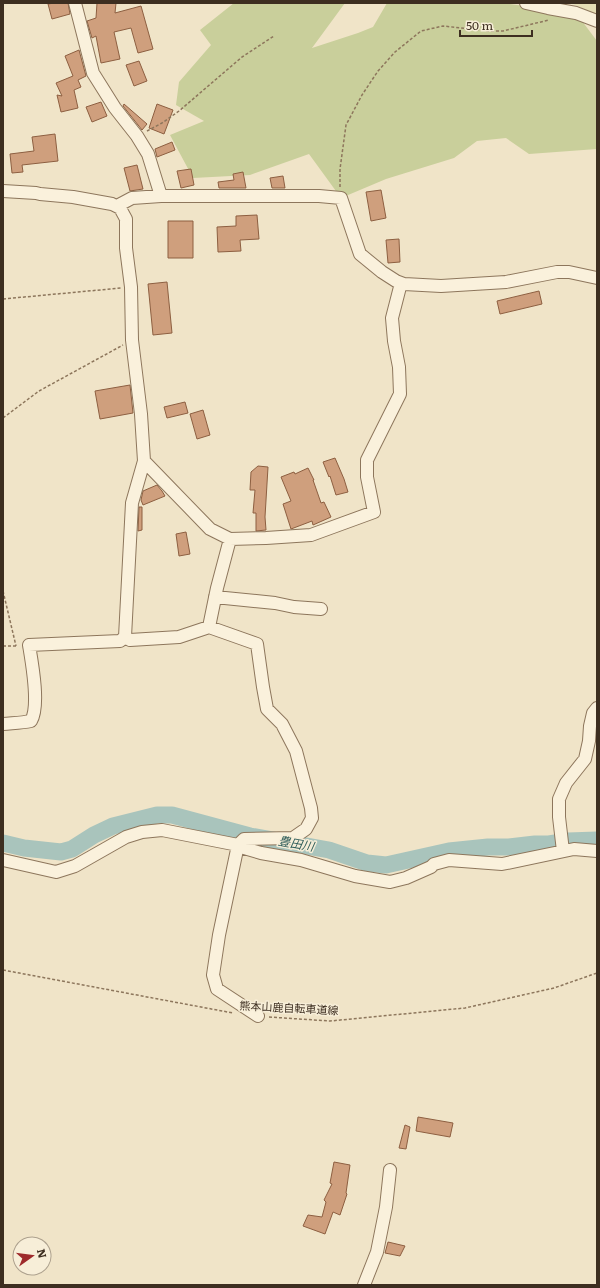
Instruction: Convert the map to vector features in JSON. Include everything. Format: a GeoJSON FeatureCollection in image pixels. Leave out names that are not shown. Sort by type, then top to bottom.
{"type":"FeatureCollection","features":[{"type":"Feature","properties":{"kind":"street"},"geometry":{"type":"LineString","coordinates":[[75,3],[93,73],[115,108],[137,136],[148,154],[161,196]]}},
{"type":"Feature","properties":{"kind":"street"},"geometry":{"type":"LineString","coordinates":[[526,3],[549,6],[576,13],[597,21]]}},
{"type":"Feature","properties":{"kind":"street"},"geometry":{"type":"LineString","coordinates":[[3,191],[36,192],[40,194],[73,197],[112,204],[120,208],[126,218],[126,248],[130,286],[132,340],[141,414],[144,461],[132,503],[125,637],[120,641],[29,645],[33,670],[35,704],[33,717],[31,721],[19,724],[3,724]]}},
{"type":"Feature","properties":{"kind":"street"},"geometry":{"type":"LineString","coordinates":[[117,206],[132,198],[161,196],[319,196],[341,198],[360,254],[382,272],[396,281],[441,286],[506,282],[557,272],[569,272],[597,278]]}},
{"type":"Feature","properties":{"kind":"street"},"geometry":{"type":"LineString","coordinates":[[144,461],[210,529],[230,539],[310,535],[374,512],[366,478],[367,460],[400,394],[399,367],[394,341],[392,318],[401,282]]}},
{"type":"Feature","properties":{"kind":"street"},"geometry":{"type":"LineString","coordinates":[[210,627],[215,597],[230,539]]}},
{"type":"Feature","properties":{"kind":"street"},"geometry":{"type":"LineString","coordinates":[[215,597],[258,601],[321,610]]}},
{"type":"Feature","properties":{"kind":"street"},"geometry":{"type":"LineString","coordinates":[[125,637],[130,640],[179,637],[210,627],[257,644],[267,709],[282,724],[296,751],[311,808],[312,818],[306,829],[293,838],[244,839],[238,845],[219,934],[213,976],[217,989],[258,1016]]}},
{"type":"Feature","properties":{"kind":"street"},"geometry":{"type":"LineString","coordinates":[[563,851],[559,817],[559,798],[566,783],[584,760],[590,741],[590,726],[593,712],[597,708]]}},
{"type":"Feature","properties":{"kind":"street"},"geometry":{"type":"LineString","coordinates":[[3,860],[56,872],[75,866],[126,836],[142,832],[162,830],[238,845],[261,853],[302,860],[355,876],[390,882],[406,878],[431,867],[434,864],[449,860],[502,864],[574,849],[597,851]]}},
{"type":"Feature","properties":{"kind":"street"},"geometry":{"type":"LineString","coordinates":[[364,1285],[377,1252],[386,1207],[390,1170]]}},
{"type":"Feature","properties":{"kind":"path"},"geometry":{"type":"LineString","coordinates":[[341,198],[340,169],[342,145],[346,125],[362,95],[378,71],[395,52],[421,31],[443,26],[503,31],[555,18]]}},
{"type":"Feature","properties":{"kind":"path"},"geometry":{"type":"LineString","coordinates":[[137,136],[179,112],[242,57],[274,36]]}},
{"type":"Feature","properties":{"kind":"path"},"geometry":{"type":"LineString","coordinates":[[3,300],[130,286]]}},
{"type":"Feature","properties":{"kind":"path"},"geometry":{"type":"LineString","coordinates":[[3,418],[39,391],[132,340]]}},
{"type":"Feature","properties":{"kind":"path"},"geometry":{"type":"LineString","coordinates":[[3,591],[16,646],[3,646]]}},
{"type":"Feature","properties":{"kind":"path","name":"熊本山鹿自転車道線"},"geometry":{"type":"LineString","coordinates":[[3,970],[238,1014]]}},
{"type":"Feature","properties":{"kind":"path","name":"熊本山鹿自転車道線"},"geometry":{"type":"LineString","coordinates":[[258,1016],[330,1021],[465,1008],[554,988],[597,973]]}},
{"type":"Feature","properties":{"kind":"shaded area"},"geometry":{"type":"Polygon","coordinates":[[[571,3],[597,3],[597,15],[571,3]]]}},
{"type":"Feature","properties":{"kind":"green space"},"geometry":{"type":"Polygon","coordinates":[[[234,3],[345,3],[312,48],[373,27],[387,3],[502,3],[576,13],[597,41],[597,149],[529,154],[506,138],[477,141],[454,158],[386,179],[341,198],[309,154],[250,175],[193,178],[170,135],[204,121],[176,105],[179,82],[211,45],[200,30],[234,3]]]}},
{"type":"Feature","properties":{"kind":"building"},"geometry":{"type":"Polygon","coordinates":[[[68,3],[70,14],[52,19],[48,4],[68,3]]]}},
{"type":"Feature","properties":{"kind":"building"},"geometry":{"type":"Polygon","coordinates":[[[97,3],[116,3],[115,13],[141,6],[153,49],[138,53],[131,28],[114,32],[120,59],[101,63],[96,36],[92,38],[87,21],[96,18],[97,3]]]}},
{"type":"Feature","properties":{"kind":"building"},"geometry":{"type":"Polygon","coordinates":[[[79,50],[86,76],[78,80],[81,87],[74,90],[78,108],[61,112],[57,95],[62,96],[56,83],[73,76],[65,56],[79,50]]]}},
{"type":"Feature","properties":{"kind":"building"},"geometry":{"type":"Polygon","coordinates":[[[139,61],[147,81],[134,86],[126,65],[139,61]]]}},
{"type":"Feature","properties":{"kind":"building"},"geometry":{"type":"Polygon","coordinates":[[[101,102],[107,116],[92,122],[86,107],[101,102]]]}},
{"type":"Feature","properties":{"kind":"building"},"geometry":{"type":"Polygon","coordinates":[[[124,104],[147,124],[142,130],[123,106],[124,104]]]}},
{"type":"Feature","properties":{"kind":"building"},"geometry":{"type":"Polygon","coordinates":[[[157,104],[173,110],[164,134],[149,128],[157,104]]]}},
{"type":"Feature","properties":{"kind":"building"},"geometry":{"type":"Polygon","coordinates":[[[55,134],[58,161],[22,165],[23,172],[12,173],[10,154],[34,151],[32,137],[55,134]]]}},
{"type":"Feature","properties":{"kind":"building"},"geometry":{"type":"Polygon","coordinates":[[[172,142],[175,150],[157,157],[155,149],[172,142]]]}},
{"type":"Feature","properties":{"kind":"building"},"geometry":{"type":"Polygon","coordinates":[[[137,165],[143,189],[130,191],[124,168],[137,165]]]}},
{"type":"Feature","properties":{"kind":"building"},"geometry":{"type":"Polygon","coordinates":[[[191,169],[194,185],[181,188],[177,171],[191,169]]]}},
{"type":"Feature","properties":{"kind":"building"},"geometry":{"type":"Polygon","coordinates":[[[243,172],[246,188],[219,188],[218,182],[234,180],[233,174],[243,172]]]}},
{"type":"Feature","properties":{"kind":"building"},"geometry":{"type":"Polygon","coordinates":[[[283,176],[285,188],[272,188],[270,178],[283,176]]]}},
{"type":"Feature","properties":{"kind":"building"},"geometry":{"type":"Polygon","coordinates":[[[381,190],[386,218],[371,221],[366,192],[381,190]]]}},
{"type":"Feature","properties":{"kind":"building"},"geometry":{"type":"Polygon","coordinates":[[[257,215],[259,239],[240,240],[241,251],[218,252],[217,227],[236,226],[236,216],[257,215]]]}},
{"type":"Feature","properties":{"kind":"building"},"geometry":{"type":"Polygon","coordinates":[[[168,221],[193,221],[193,258],[168,258],[168,221]]]}},
{"type":"Feature","properties":{"kind":"building"},"geometry":{"type":"Polygon","coordinates":[[[399,239],[400,262],[388,263],[386,240],[399,239]]]}},
{"type":"Feature","properties":{"kind":"building"},"geometry":{"type":"Polygon","coordinates":[[[167,282],[172,333],[153,335],[148,284],[167,282]]]}},
{"type":"Feature","properties":{"kind":"building"},"geometry":{"type":"Polygon","coordinates":[[[539,291],[542,304],[500,314],[497,301],[539,291]]]}},
{"type":"Feature","properties":{"kind":"building"},"geometry":{"type":"Polygon","coordinates":[[[130,385],[133,413],[100,419],[95,391],[130,385]]]}},
{"type":"Feature","properties":{"kind":"building"},"geometry":{"type":"Polygon","coordinates":[[[185,402],[188,413],[167,418],[164,407],[185,402]]]}},
{"type":"Feature","properties":{"kind":"building"},"geometry":{"type":"Polygon","coordinates":[[[203,410],[210,435],[197,439],[190,414],[203,410]]]}},
{"type":"Feature","properties":{"kind":"building"},"geometry":{"type":"Polygon","coordinates":[[[335,458],[348,492],[336,495],[330,476],[329,477],[323,462],[335,458]]]}},
{"type":"Feature","properties":{"kind":"building"},"geometry":{"type":"Polygon","coordinates":[[[258,466],[268,467],[265,517],[266,530],[256,531],[256,513],[253,513],[255,490],[250,490],[251,472],[258,466]]]}},
{"type":"Feature","properties":{"kind":"building"},"geometry":{"type":"Polygon","coordinates":[[[308,468],[314,480],[321,503],[324,502],[331,517],[313,525],[312,521],[291,529],[283,504],[291,501],[281,477],[294,472],[295,474],[308,468]]]}},
{"type":"Feature","properties":{"kind":"building"},"geometry":{"type":"Polygon","coordinates":[[[157,485],[165,496],[143,505],[141,500],[143,491],[157,485]]]}},
{"type":"Feature","properties":{"kind":"building"},"geometry":{"type":"Polygon","coordinates":[[[139,507],[142,507],[142,530],[138,531],[139,507]]]}},
{"type":"Feature","properties":{"kind":"building"},"geometry":{"type":"Polygon","coordinates":[[[186,532],[190,554],[179,556],[176,534],[186,532]]]}},
{"type":"Feature","properties":{"kind":"building"},"geometry":{"type":"Polygon","coordinates":[[[418,1117],[453,1123],[450,1137],[416,1131],[418,1117]]]}},
{"type":"Feature","properties":{"kind":"building"},"geometry":{"type":"Polygon","coordinates":[[[405,1125],[410,1127],[406,1149],[399,1148],[405,1125]]]}},
{"type":"Feature","properties":{"kind":"building"},"geometry":{"type":"Polygon","coordinates":[[[334,1162],[350,1165],[347,1194],[340,1215],[333,1212],[325,1234],[303,1226],[308,1215],[322,1217],[326,1202],[324,1200],[332,1184],[330,1183],[334,1162]]]}},
{"type":"Feature","properties":{"kind":"building"},"geometry":{"type":"Polygon","coordinates":[[[388,1242],[405,1246],[400,1256],[385,1253],[388,1242]]]}},
{"type":"Feature","properties":{"kind":"waterway","name":"豊田川"},"geometry":{"type":"LineString","coordinates":[[3,843],[24,848],[61,852],[72,849],[94,835],[113,826],[157,815],[172,815],[250,836],[329,850],[367,863],[386,865],[449,851],[597,840]]}}]}
